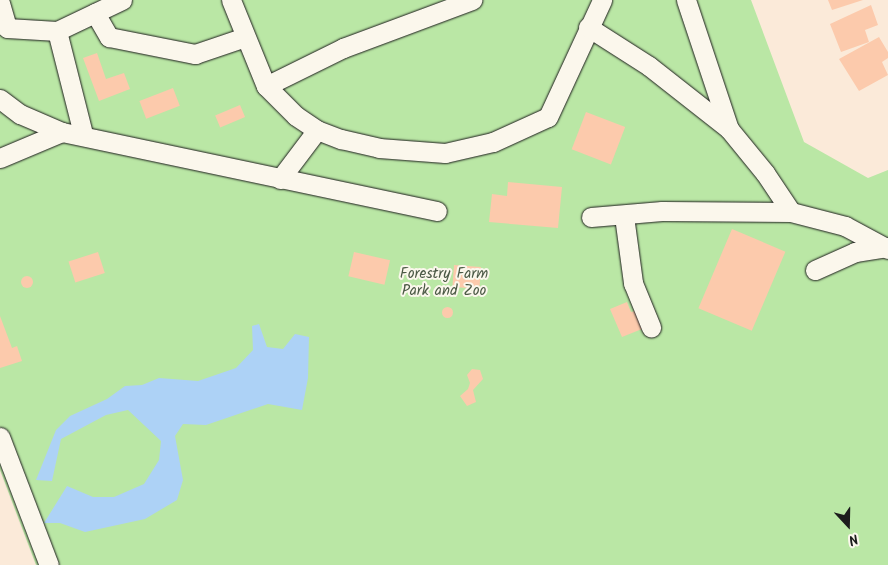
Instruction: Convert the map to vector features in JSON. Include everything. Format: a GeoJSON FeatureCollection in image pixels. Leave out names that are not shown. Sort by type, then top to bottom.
{"type":"FeatureCollection","features":[{"type":"Feature","properties":{"kind":"street"},"geometry":{"type":"LineString","coordinates":[[0,2],[4,32],[57,31],[122,0]]}},
{"type":"Feature","properties":{"kind":"street"},"geometry":{"type":"LineString","coordinates":[[231,0],[266,86],[283,106],[317,130],[341,140],[420,153],[456,152],[493,142],[548,116],[602,0]]}},
{"type":"Feature","properties":{"kind":"street"},"geometry":{"type":"LineString","coordinates":[[266,86],[343,48],[472,0]]}},
{"type":"Feature","properties":{"kind":"street"},"geometry":{"type":"LineString","coordinates":[[686,0],[729,129]]}},
{"type":"Feature","properties":{"kind":"street"},"geometry":{"type":"LineString","coordinates":[[95,13],[109,37],[195,54],[245,37]]}},
{"type":"Feature","properties":{"kind":"street"},"geometry":{"type":"LineString","coordinates":[[588,27],[648,66],[729,129],[765,172],[791,212]]}},
{"type":"Feature","properties":{"kind":"street"},"geometry":{"type":"LineString","coordinates":[[57,31],[83,134]]}},
{"type":"Feature","properties":{"kind":"street"},"geometry":{"type":"LineString","coordinates":[[0,99],[20,114],[62,132],[83,134],[280,179],[437,211]]}},
{"type":"Feature","properties":{"kind":"street"},"geometry":{"type":"LineString","coordinates":[[280,179],[317,130]]}},
{"type":"Feature","properties":{"kind":"street"},"geometry":{"type":"LineString","coordinates":[[0,158],[62,132]]}},
{"type":"Feature","properties":{"kind":"street"},"geometry":{"type":"LineString","coordinates":[[591,217],[624,216],[662,211],[791,212],[845,226],[888,248]]}},
{"type":"Feature","properties":{"kind":"street"},"geometry":{"type":"LineString","coordinates":[[624,216],[633,283],[651,327]]}},
{"type":"Feature","properties":{"kind":"street"},"geometry":{"type":"LineString","coordinates":[[815,270],[855,252],[888,248]]}},
{"type":"Feature","properties":{"kind":"street"},"geometry":{"type":"LineString","coordinates":[[0,437],[49,565]]}},
{"type":"Feature","properties":{"kind":"green space","name":"Forestry Farm Park and Zoo"},"geometry":{"type":"Polygon","coordinates":[[[0,0],[751,0],[804,142],[868,178],[888,170],[888,565],[36,565],[0,470],[0,0]]]}},
{"type":"Feature","properties":{"kind":"water"},"geometry":{"type":"Polygon","coordinates":[[[259,324],[267,347],[283,349],[295,334],[309,337],[308,378],[302,410],[268,404],[206,425],[183,424],[175,436],[183,480],[177,500],[145,519],[85,532],[60,523],[44,523],[67,486],[93,497],[114,497],[144,484],[159,460],[161,441],[128,410],[106,415],[61,439],[52,481],[36,480],[56,430],[70,416],[107,399],[125,386],[142,385],[159,378],[198,381],[236,368],[253,350],[252,326],[259,324]]]}},
{"type":"Feature","properties":{"kind":"building"},"geometry":{"type":"Polygon","coordinates":[[[828,0],[863,0],[832,10],[828,0]]]}},
{"type":"Feature","properties":{"kind":"building"},"geometry":{"type":"Polygon","coordinates":[[[871,5],[878,25],[865,30],[869,42],[841,52],[830,24],[871,5]]]}},
{"type":"Feature","properties":{"kind":"building"},"geometry":{"type":"Polygon","coordinates":[[[879,37],[888,52],[888,58],[882,62],[888,75],[859,91],[839,59],[879,37]]]}},
{"type":"Feature","properties":{"kind":"building"},"geometry":{"type":"Polygon","coordinates":[[[97,53],[106,79],[124,73],[130,89],[99,101],[83,58],[97,53]]]}},
{"type":"Feature","properties":{"kind":"building"},"geometry":{"type":"Polygon","coordinates":[[[173,88],[180,106],[146,119],[139,101],[173,88]]]}},
{"type":"Feature","properties":{"kind":"building"},"geometry":{"type":"Polygon","coordinates":[[[240,105],[245,117],[220,128],[215,116],[240,105]]]}},
{"type":"Feature","properties":{"kind":"building"},"geometry":{"type":"Polygon","coordinates":[[[586,112],[625,127],[611,164],[572,149],[586,112]]]}},
{"type":"Feature","properties":{"kind":"building"},"geometry":{"type":"Polygon","coordinates":[[[508,182],[562,187],[558,228],[489,222],[492,194],[507,196],[508,182]]]}},
{"type":"Feature","properties":{"kind":"building"},"geometry":{"type":"Polygon","coordinates":[[[732,229],[785,252],[752,331],[698,308],[732,229]]]}},
{"type":"Feature","properties":{"kind":"building"},"geometry":{"type":"Polygon","coordinates":[[[98,252],[105,273],[75,283],[69,262],[98,252]]]}},
{"type":"Feature","properties":{"kind":"building"},"geometry":{"type":"Polygon","coordinates":[[[354,252],[390,260],[384,285],[348,276],[354,252]]]}},
{"type":"Feature","properties":{"kind":"building"},"geometry":{"type":"Polygon","coordinates":[[[454,265],[481,267],[479,289],[452,287],[454,265]]]}},
{"type":"Feature","properties":{"kind":"building"},"geometry":{"type":"Polygon","coordinates":[[[25,276],[29,276],[33,282],[29,288],[25,288],[21,284],[21,280],[25,276]]]}},
{"type":"Feature","properties":{"kind":"building"},"geometry":{"type":"Polygon","coordinates":[[[627,302],[631,312],[635,311],[642,329],[622,337],[610,309],[627,302]]]}},
{"type":"Feature","properties":{"kind":"building"},"geometry":{"type":"Polygon","coordinates":[[[445,307],[449,307],[452,312],[451,316],[445,317],[442,314],[442,310],[445,307]]]}},
{"type":"Feature","properties":{"kind":"building"},"geometry":{"type":"Polygon","coordinates":[[[0,316],[12,348],[17,346],[22,361],[0,368],[0,316]]]}},
{"type":"Feature","properties":{"kind":"building"},"geometry":{"type":"Polygon","coordinates":[[[472,369],[480,370],[483,379],[473,390],[476,402],[467,406],[460,396],[468,389],[470,383],[467,375],[472,369]]]}}]}
